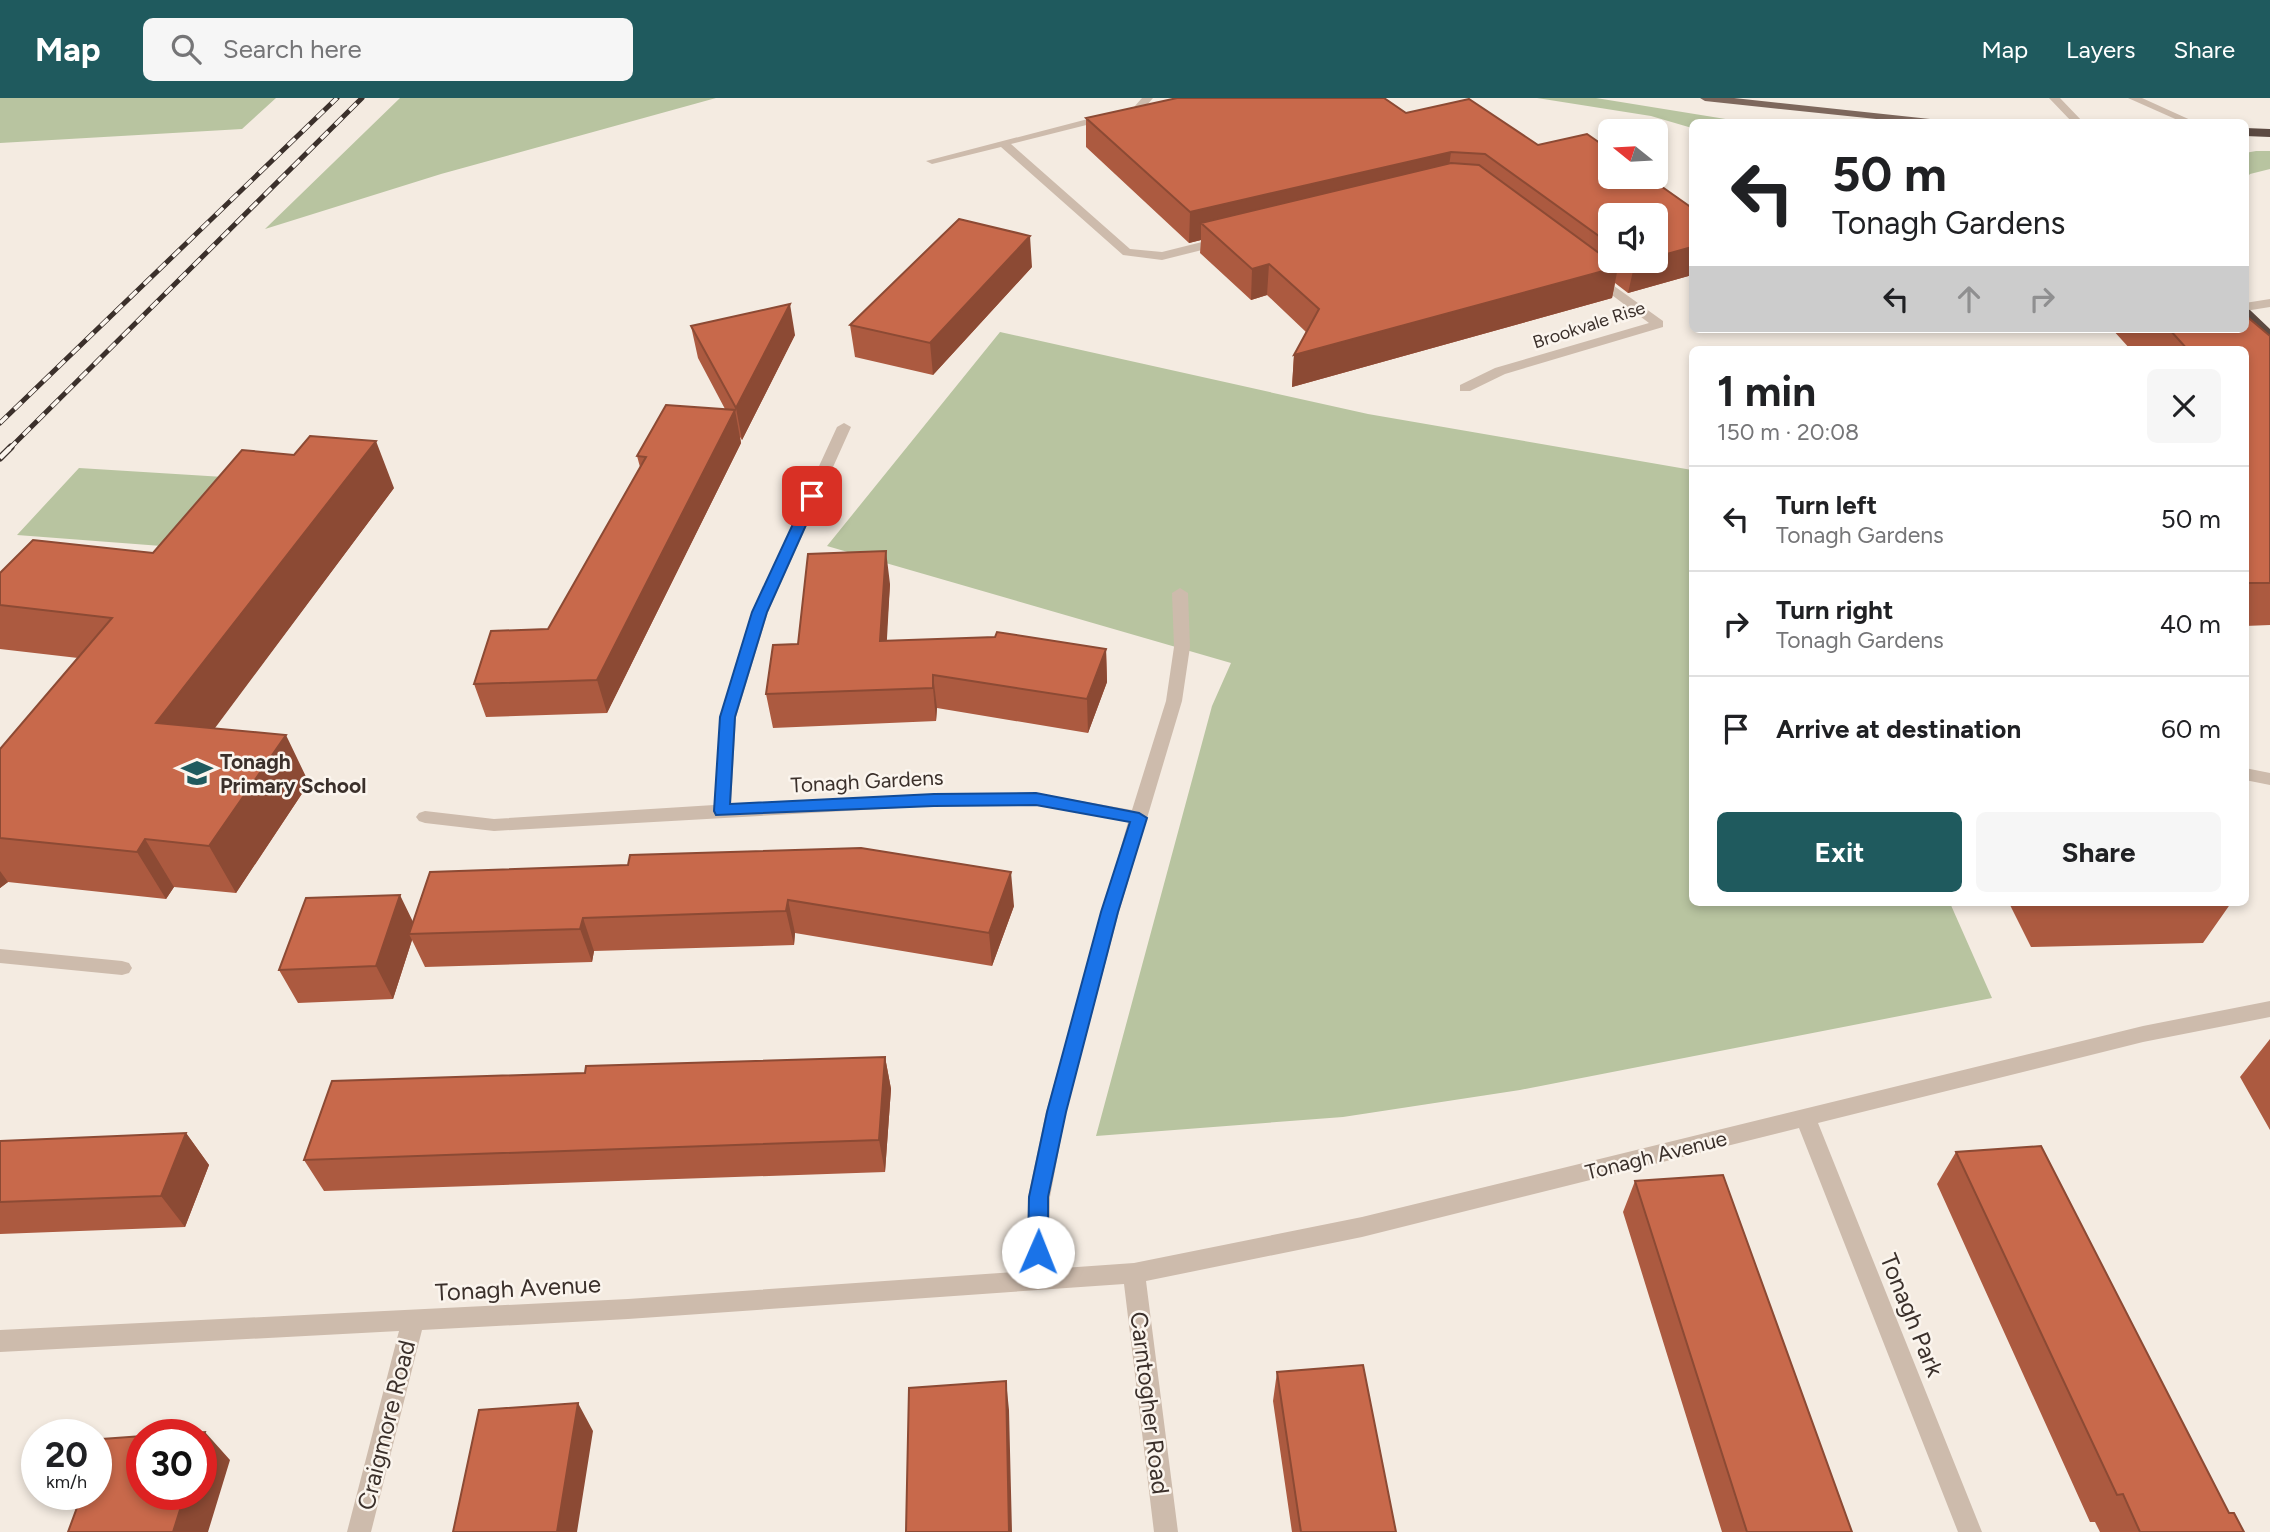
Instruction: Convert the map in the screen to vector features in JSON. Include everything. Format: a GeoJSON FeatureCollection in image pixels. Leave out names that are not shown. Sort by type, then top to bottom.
{"type":"FeatureCollection","features":[{"type":"Feature","properties":{"kind":"highway"},"geometry":{"type":"LineString","coordinates":[[2249,132],[2270,133]]}},
{"type":"Feature","properties":{"kind":"highway"},"geometry":{"type":"LineString","coordinates":[[2249,317],[2270,337]]}},
{"type":"Feature","properties":{"kind":"main road"},"geometry":{"type":"LineString","coordinates":[[1705,98],[1902,119]]}},
{"type":"Feature","properties":{"kind":"street"},"geometry":{"type":"LineString","coordinates":[[1138,109],[1148,98]]}},
{"type":"Feature","properties":{"kind":"street"},"geometry":{"type":"LineString","coordinates":[[2054,98],[2075,119]]}},
{"type":"Feature","properties":{"kind":"street"},"geometry":{"type":"LineString","coordinates":[[2133,98],[2183,119]]}},
{"type":"Feature","properties":{"kind":"street"},"geometry":{"type":"LineString","coordinates":[[932,161],[1138,109],[1162,106]]}},
{"type":"Feature","properties":{"kind":"street"},"geometry":{"type":"LineString","coordinates":[[1004,144],[1127,252],[1163,256],[1230,240]]}},
{"type":"Feature","properties":{"kind":"street","name":"Brookvale Rise"},"geometry":{"type":"LineString","coordinates":[[1465,388],[1500,371],[1659,324],[1585,268]]}},
{"type":"Feature","properties":{"kind":"street"},"geometry":{"type":"LineString","coordinates":[[2249,306],[2270,303]]}},
{"type":"Feature","properties":{"kind":"street"},"geometry":{"type":"LineString","coordinates":[[722,811],[727,717],[760,612],[844,427]]}},
{"type":"Feature","properties":{"kind":"street"},"geometry":{"type":"LineString","coordinates":[[1038,1280],[1039,1197],[1056,1112],[1110,912],[1174,701],[1182,646],[1180,593]]}},
{"type":"Feature","properties":{"kind":"street"},"geometry":{"type":"LineString","coordinates":[[2249,775],[2270,779]]}},
{"type":"Feature","properties":{"kind":"street","name":"Tonagh Gardens"},"geometry":{"type":"LineString","coordinates":[[425,817],[494,825],[934,800],[1036,799],[1139,818]]}},
{"type":"Feature","properties":{"kind":"street"},"geometry":{"type":"LineString","coordinates":[[0,956],[122,968]]}},
{"type":"Feature","properties":{"kind":"street","name":"Tonagh Avenue"},"geometry":{"type":"LineString","coordinates":[[0,1341],[628,1309],[1134,1273],[1362,1227],[2143,1034],[2270,1009]]}},
{"type":"Feature","properties":{"kind":"street","name":"Tonagh Park"},"geometry":{"type":"LineString","coordinates":[[1806,1118],[1970,1532]]}},
{"type":"Feature","properties":{"kind":"street","name":"Carntogher Road"},"geometry":{"type":"LineString","coordinates":[[1134,1273],[1166,1532]]}},
{"type":"Feature","properties":{"kind":"street","name":"Craigmore Road"},"geometry":{"type":"LineString","coordinates":[[359,1532],[413,1319]]}},
{"type":"Feature","properties":{"kind":"green space"},"geometry":{"type":"Polygon","coordinates":[[[0,98],[276,98],[242,129],[0,143],[0,98]]]}},
{"type":"Feature","properties":{"kind":"green space"},"geometry":{"type":"Polygon","coordinates":[[[400,98],[716,98],[441,174],[265,229],[400,98]]]}},
{"type":"Feature","properties":{"kind":"green space"},"geometry":{"type":"Polygon","coordinates":[[[1537,98],[1596,98],[1726,119],[1689,119],[1689,127],[1661,119],[1537,98]]]}},
{"type":"Feature","properties":{"kind":"green space"},"geometry":{"type":"Polygon","coordinates":[[[2270,151],[2270,169],[2249,175],[2249,152],[2270,151]]]}},
{"type":"Feature","properties":{"kind":"green space"},"geometry":{"type":"Polygon","coordinates":[[[1000,332],[1368,414],[1689,469],[1689,906],[1951,906],[1992,998],[1520,1090],[1343,1117],[1096,1136],[1212,706],[1231,663],[827,546],[1000,332]]]}},
{"type":"Feature","properties":{"kind":"green space"},"geometry":{"type":"Polygon","coordinates":[[[79,468],[272,480],[214,550],[17,535],[79,468]]]}},
{"type":"Feature","properties":{"kind":"building"},"geometry":{"type":"Polygon","coordinates":[[[1177,98],[1384,98],[1406,113],[1469,99],[1538,145],[1587,134],[1598,142],[1598,189],[1665,189],[1689,206],[1689,248],[1668,254],[1668,203],[1598,203],[1598,235],[1485,154],[1451,152],[1190,212],[1086,118],[1177,98]]]}},
{"type":"Feature","properties":{"kind":"building"},"geometry":{"type":"Polygon","coordinates":[[[1451,163],[1479,165],[1598,252],[1598,272],[1294,355],[1319,309],[1269,264],[1252,269],[1201,223],[1451,163]]]}},
{"type":"Feature","properties":{"kind":"building"},"geometry":{"type":"Polygon","coordinates":[[[959,219],[1030,236],[930,343],[850,325],[959,219]]]}},
{"type":"Feature","properties":{"kind":"building"},"geometry":{"type":"Polygon","coordinates":[[[790,304],[736,408],[691,326],[790,304]]]}},
{"type":"Feature","properties":{"kind":"building"},"geometry":{"type":"Polygon","coordinates":[[[2249,318],[2270,336],[2270,583],[2249,583],[2249,346],[2184,346],[2173,333],[2249,333],[2249,318]]]}},
{"type":"Feature","properties":{"kind":"building"},"geometry":{"type":"Polygon","coordinates":[[[666,405],[735,410],[597,680],[474,684],[491,631],[548,629],[646,457],[637,456],[666,405]]]}},
{"type":"Feature","properties":{"kind":"building"},"geometry":{"type":"Polygon","coordinates":[[[310,436],[376,441],[156,723],[286,735],[209,846],[145,839],[137,852],[0,838],[0,749],[112,618],[0,605],[0,573],[33,540],[153,553],[242,450],[294,455],[310,436]]]}},
{"type":"Feature","properties":{"kind":"building"},"geometry":{"type":"Polygon","coordinates":[[[886,551],[880,641],[995,637],[997,632],[1106,649],[1087,699],[933,675],[933,688],[766,694],[773,645],[798,644],[808,554],[886,551]]]}},
{"type":"Feature","properties":{"kind":"building"},"geometry":{"type":"Polygon","coordinates":[[[861,848],[1011,872],[989,933],[788,900],[786,911],[583,918],[580,929],[409,934],[430,872],[628,865],[630,855],[861,848]]]}},
{"type":"Feature","properties":{"kind":"building"},"geometry":{"type":"Polygon","coordinates":[[[400,895],[376,966],[279,970],[306,898],[400,895]]]}},
{"type":"Feature","properties":{"kind":"building"},"geometry":{"type":"Polygon","coordinates":[[[885,1057],[879,1140],[304,1160],[332,1081],[585,1073],[586,1066],[885,1057]]]}},
{"type":"Feature","properties":{"kind":"building"},"geometry":{"type":"Polygon","coordinates":[[[186,1133],[161,1196],[0,1202],[0,1141],[186,1133]]]}},
{"type":"Feature","properties":{"kind":"building"},"geometry":{"type":"Polygon","coordinates":[[[2041,1146],[2229,1513],[2234,1513],[2244,1532],[2140,1532],[2123,1494],[2117,1495],[1956,1152],[2041,1146]]]}},
{"type":"Feature","properties":{"kind":"building"},"geometry":{"type":"Polygon","coordinates":[[[1723,1175],[1852,1532],[1747,1532],[1635,1181],[1723,1175]]]}},
{"type":"Feature","properties":{"kind":"building"},"geometry":{"type":"Polygon","coordinates":[[[1363,1365],[1396,1532],[1301,1532],[1277,1372],[1363,1365]]]}},
{"type":"Feature","properties":{"kind":"building"},"geometry":{"type":"Polygon","coordinates":[[[1006,1381],[1009,1532],[906,1532],[909,1388],[1006,1381]]]}},
{"type":"Feature","properties":{"kind":"building"},"geometry":{"type":"Polygon","coordinates":[[[578,1403],[557,1532],[453,1532],[479,1410],[578,1403]]]}},
{"type":"Feature","properties":{"kind":"building"},"geometry":{"type":"Polygon","coordinates":[[[126,1437],[126,1510],[180,1510],[173,1532],[68,1532],[76,1510],[112,1510],[112,1438],[126,1437]]]}},
{"type":"Feature","properties":{"kind":"railway"},"geometry":{"type":"LineString","coordinates":[[0,423],[337,98]]}},
{"type":"Feature","properties":{"kind":"railway"},"geometry":{"type":"LineString","coordinates":[[9,449],[362,98]]}},
{"type":"Feature","properties":{"kind":"railway"},"geometry":{"type":"LineString","coordinates":[[0,458],[9,449]]}},
{"type":"Feature","properties":{"kind":"place","name":"Tonagh Primary School"},"geometry":{"type":"Point","coordinates":[197,773]}},
{"type":"Feature","properties":{"kind":"route"},"geometry":{"type":"LineString","coordinates":[[812,496],[760,612],[727,717],[722,811],[934,800],[1036,799],[1139,818],[1110,912],[1056,1112],[1039,1197],[1038,1252]]}}]}
